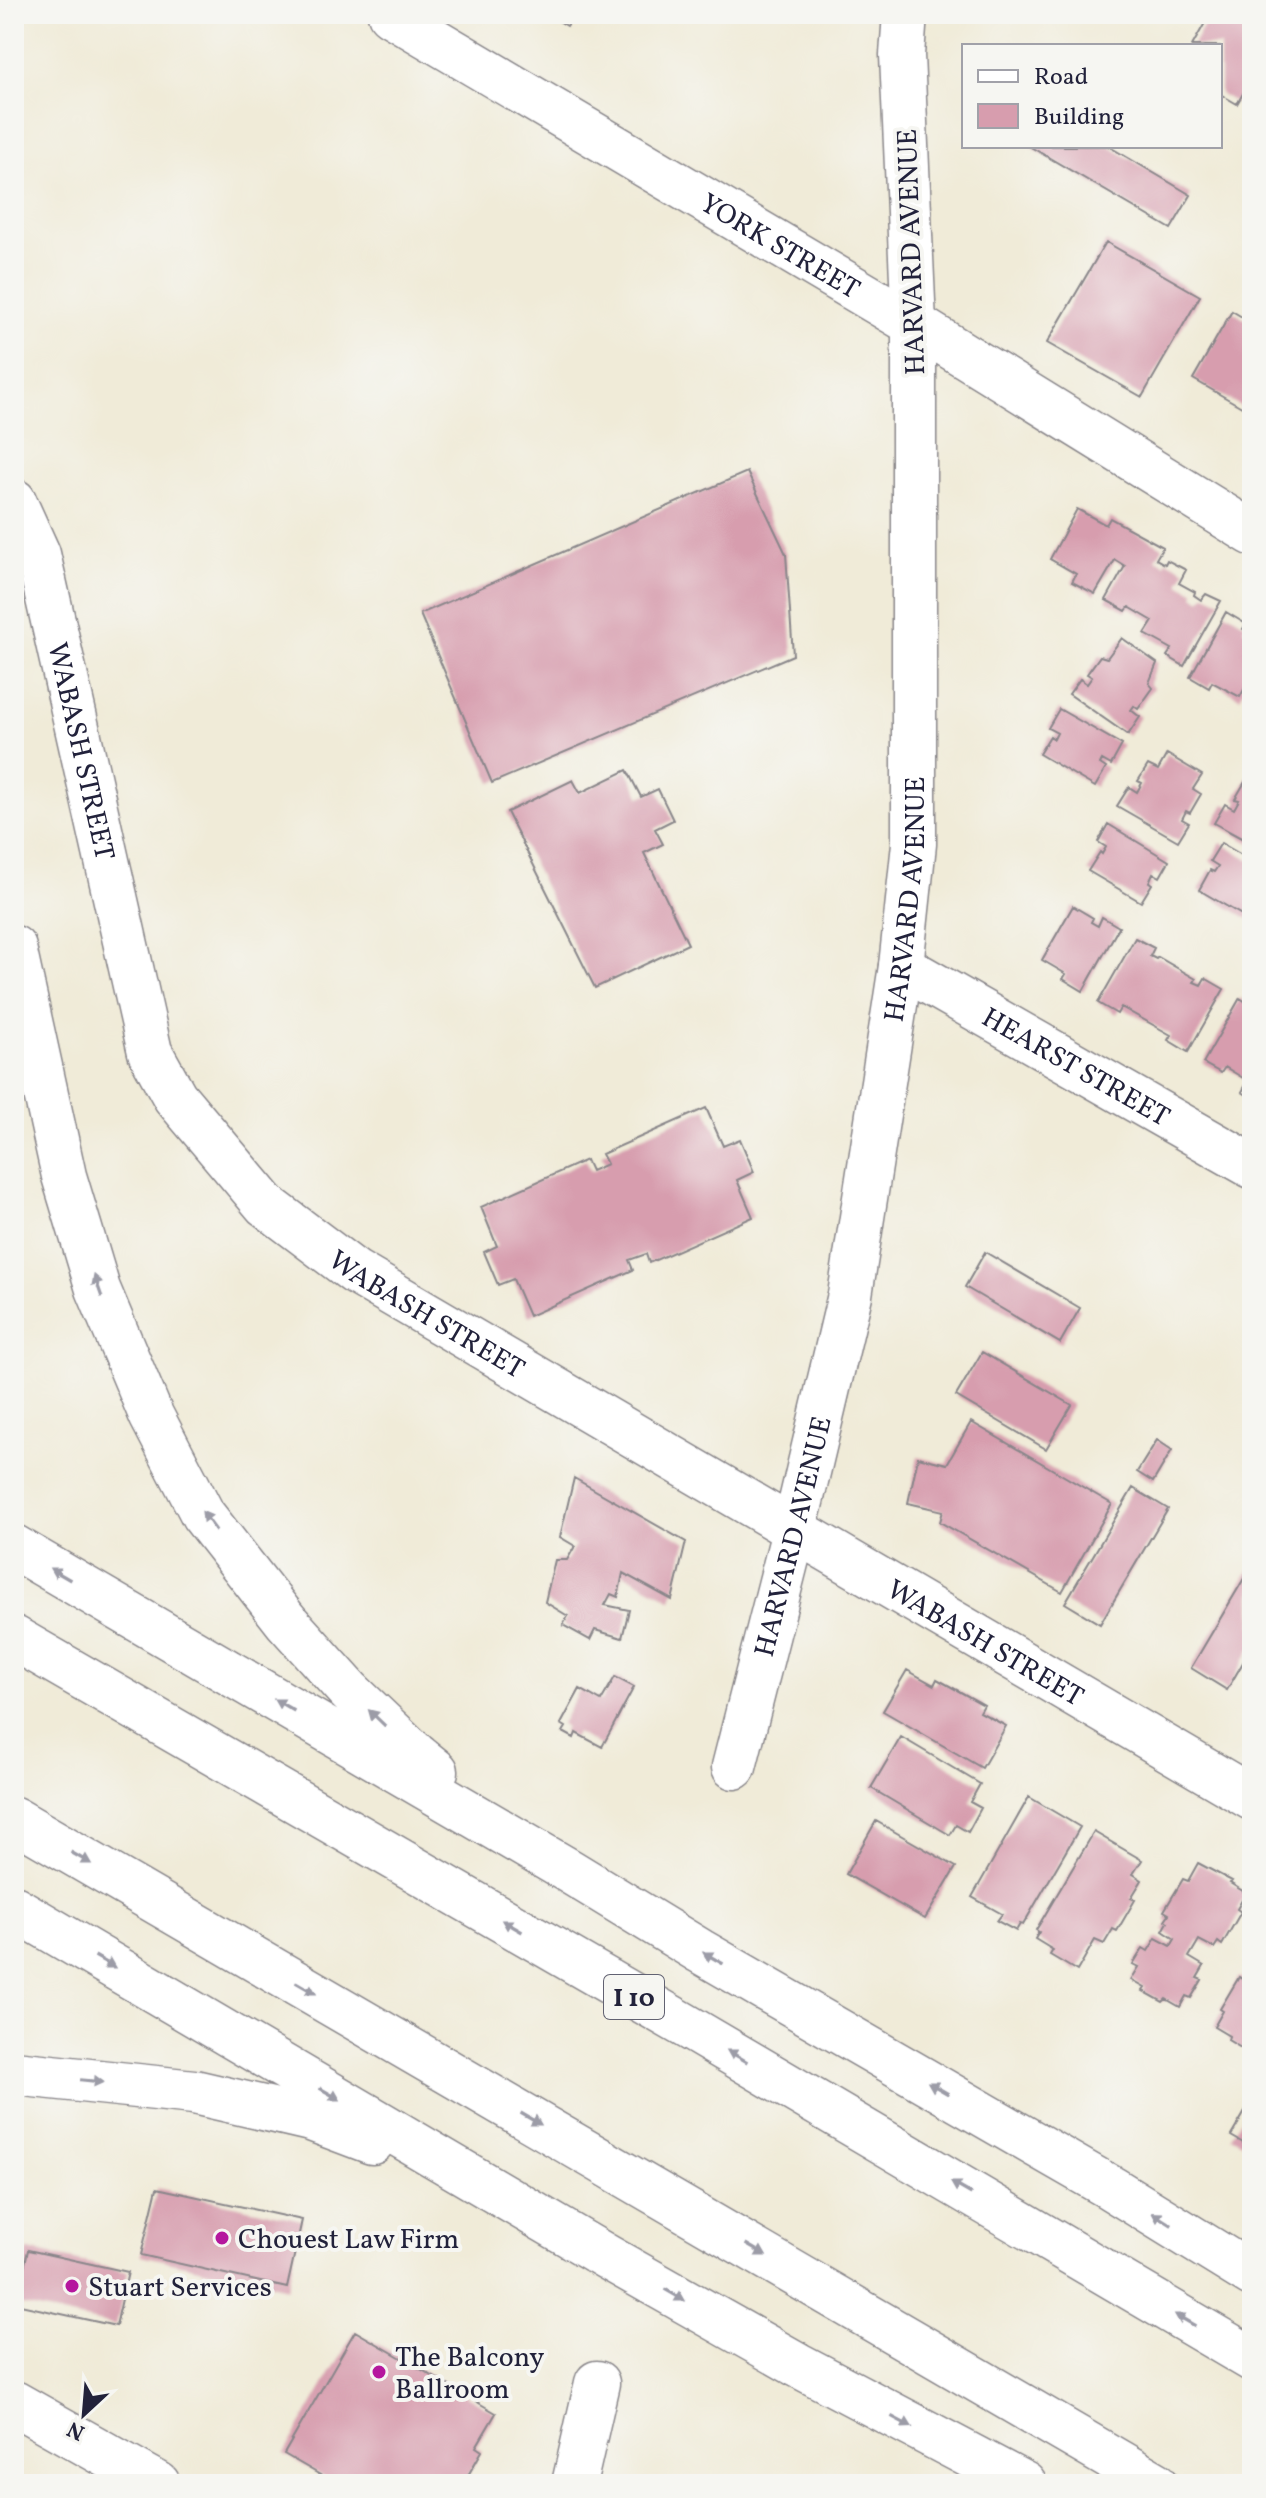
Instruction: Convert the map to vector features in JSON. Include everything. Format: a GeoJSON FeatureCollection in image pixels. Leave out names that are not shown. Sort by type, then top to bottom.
{"type":"FeatureCollection","features":[{"type":"Feature","properties":{"kind":"main road","name":"YORK STREET"},"geometry":{"type":"LineString","coordinates":[[390,14],[914,324],[1252,533]]}},
{"type":"Feature","properties":{"kind":"main road","name":"HARVARD AVENUE"},"geometry":{"type":"LineString","coordinates":[[734,1767],[850,1295],[901,966],[914,844],[914,324],[902,55],[905,14]]}},
{"type":"Feature","properties":{"kind":"main road","name":"WABASH STREET"},"geometry":{"type":"LineString","coordinates":[[14,501],[38,554],[150,1052],[175,1097],[266,1205],[355,1272],[1252,1798]]}},
{"type":"Feature","properties":{"kind":"main road"},"geometry":{"type":"LineString","coordinates":[[14,948],[64,1176],[98,1289],[151,1415],[203,1515],[286,1621],[360,1702],[426,1763],[569,1871]]}},
{"type":"Feature","properties":{"kind":"main road","name":"HEARST STREET"},"geometry":{"type":"LineString","coordinates":[[901,966],[1252,1166]]}},
{"type":"Feature","properties":{"kind":"main road"},"geometry":{"type":"LineString","coordinates":[[14,1547],[569,1871],[700,1951],[1111,2188],[1252,2275]]}},
{"type":"Feature","properties":{"kind":"main road","name":"I 10"},"geometry":{"type":"LineString","coordinates":[[14,1638],[681,2023],[1252,2359]]}},
{"type":"Feature","properties":{"kind":"main road"},"geometry":{"type":"LineString","coordinates":[[14,1819],[1156,2484]]}},
{"type":"Feature","properties":{"kind":"main road"},"geometry":{"type":"LineString","coordinates":[[14,1908],[607,2257],[798,2365],[1024,2484]]}},
{"type":"Feature","properties":{"kind":"main road"},"geometry":{"type":"LineString","coordinates":[[14,2073],[194,2092],[311,2119],[448,2173],[607,2257]]}},
{"type":"Feature","properties":{"kind":"main road"},"geometry":{"type":"LineString","coordinates":[[574,2484],[597,2383]]}},
{"type":"Feature","properties":{"kind":"main road"},"geometry":{"type":"LineString","coordinates":[[14,2403],[158,2484]]}},
{"type":"Feature","properties":{"kind":"building"},"geometry":{"type":"Polygon","coordinates":[[[547,14],[575,14],[567,26],[547,14]]]}},
{"type":"Feature","properties":{"kind":"building"},"geometry":{"type":"Polygon","coordinates":[[[1210,14],[1252,14],[1252,78],[1237,104],[1222,95],[1222,44],[1193,44],[1210,14]]]}},
{"type":"Feature","properties":{"kind":"building"},"geometry":{"type":"Polygon","coordinates":[[[1032,148],[1111,148],[1191,195],[1171,229],[1032,148]]]}},
{"type":"Feature","properties":{"kind":"building"},"geometry":{"type":"Polygon","coordinates":[[[1106,242],[1200,296],[1142,397],[1047,343],[1106,242]]]}},
{"type":"Feature","properties":{"kind":"building"},"geometry":{"type":"Polygon","coordinates":[[[1232,311],[1252,323],[1252,401],[1247,410],[1193,379],[1232,311]]]}},
{"type":"Feature","properties":{"kind":"building"},"geometry":{"type":"Polygon","coordinates":[[[747,472],[786,554],[793,655],[492,783],[420,614],[747,472]]]}},
{"type":"Feature","properties":{"kind":"building"},"geometry":{"type":"Polygon","coordinates":[[[1077,509],[1106,525],[1110,518],[1163,547],[1156,559],[1165,564],[1167,560],[1186,570],[1179,583],[1195,592],[1194,595],[1201,600],[1206,594],[1221,601],[1184,666],[1167,656],[1172,649],[1145,634],[1153,621],[1129,607],[1126,611],[1106,600],[1125,566],[1115,560],[1095,594],[1072,582],[1076,574],[1050,559],[1077,509]]]}},
{"type":"Feature","properties":{"kind":"building"},"geometry":{"type":"Polygon","coordinates":[[[1226,612],[1246,624],[1243,629],[1252,634],[1252,675],[1240,697],[1212,682],[1209,688],[1190,677],[1226,612]]]}},
{"type":"Feature","properties":{"kind":"building"},"geometry":{"type":"Polygon","coordinates":[[[1122,638],[1157,663],[1149,683],[1153,688],[1138,709],[1134,706],[1131,710],[1140,717],[1128,735],[1069,694],[1080,679],[1087,684],[1092,677],[1087,674],[1100,656],[1107,658],[1122,638]]]}},
{"type":"Feature","properties":{"kind":"building"},"geometry":{"type":"Polygon","coordinates":[[[1059,709],[1122,745],[1111,765],[1102,760],[1100,764],[1106,768],[1095,787],[1039,754],[1050,736],[1054,739],[1057,733],[1048,728],[1059,709]]]}},
{"type":"Feature","properties":{"kind":"building"},"geometry":{"type":"Polygon","coordinates":[[[1167,754],[1202,775],[1193,789],[1201,794],[1190,813],[1186,811],[1182,819],[1189,823],[1178,841],[1117,806],[1129,787],[1137,792],[1142,783],[1138,781],[1148,765],[1158,770],[1167,754]]]}},
{"type":"Feature","properties":{"kind":"building"},"geometry":{"type":"Polygon","coordinates":[[[627,770],[641,797],[658,789],[673,820],[655,829],[663,844],[644,853],[688,944],[595,988],[507,812],[573,780],[580,793],[627,770]]]}},
{"type":"Feature","properties":{"kind":"building"},"geometry":{"type":"Polygon","coordinates":[[[1252,770],[1252,844],[1214,823],[1225,804],[1234,809],[1239,800],[1235,799],[1252,770]]]}},
{"type":"Feature","properties":{"kind":"building"},"geometry":{"type":"Polygon","coordinates":[[[1108,824],[1169,861],[1160,877],[1153,873],[1149,882],[1152,884],[1141,902],[1088,871],[1106,847],[1098,842],[1108,824]]]}},
{"type":"Feature","properties":{"kind":"building"},"geometry":{"type":"Polygon","coordinates":[[[1221,843],[1252,861],[1252,921],[1199,890],[1210,870],[1214,872],[1218,866],[1210,861],[1221,843]]]}},
{"type":"Feature","properties":{"kind":"building"},"geometry":{"type":"Polygon","coordinates":[[[1073,906],[1093,918],[1091,922],[1098,926],[1102,917],[1119,927],[1083,991],[1063,979],[1066,974],[1042,960],[1073,906]]]}},
{"type":"Feature","properties":{"kind":"building"},"geometry":{"type":"Polygon","coordinates":[[[1135,938],[1154,948],[1150,956],[1158,957],[1196,979],[1194,982],[1201,985],[1205,978],[1224,989],[1188,1052],[1168,1040],[1171,1035],[1121,1007],[1117,1014],[1098,1003],[1135,938]]]}},
{"type":"Feature","properties":{"kind":"building"},"geometry":{"type":"Polygon","coordinates":[[[1240,998],[1252,1006],[1252,1098],[1242,1092],[1248,1081],[1225,1067],[1221,1073],[1203,1063],[1240,998]]]}},
{"type":"Feature","properties":{"kind":"building"},"geometry":{"type":"Polygon","coordinates":[[[706,1108],[723,1146],[740,1139],[754,1172],[737,1180],[753,1217],[649,1263],[646,1254],[629,1260],[633,1270],[529,1316],[513,1279],[498,1285],[484,1252],[497,1246],[481,1207],[586,1160],[591,1171],[607,1164],[602,1154],[706,1108]]]}},
{"type":"Feature","properties":{"kind":"building"},"geometry":{"type":"Polygon","coordinates":[[[985,1252],[1080,1308],[1060,1343],[965,1287],[985,1252]]]}},
{"type":"Feature","properties":{"kind":"building"},"geometry":{"type":"Polygon","coordinates":[[[982,1352],[1072,1405],[1046,1449],[956,1396],[982,1352]]]}},
{"type":"Feature","properties":{"kind":"building"},"geometry":{"type":"Polygon","coordinates":[[[971,1422],[1112,1504],[1062,1592],[940,1522],[943,1511],[908,1503],[918,1457],[947,1464],[971,1422]]]}},
{"type":"Feature","properties":{"kind":"building"},"geometry":{"type":"Polygon","coordinates":[[[1157,1440],[1172,1450],[1153,1482],[1137,1472],[1157,1440]]]}},
{"type":"Feature","properties":{"kind":"building"},"geometry":{"type":"Polygon","coordinates":[[[574,1478],[686,1542],[672,1600],[623,1573],[618,1597],[611,1594],[605,1605],[629,1610],[622,1638],[595,1630],[590,1640],[563,1625],[568,1616],[545,1602],[555,1560],[567,1560],[575,1546],[560,1537],[574,1478]]]}},
{"type":"Feature","properties":{"kind":"building"},"geometry":{"type":"Polygon","coordinates":[[[1133,1488],[1168,1509],[1100,1624],[1065,1603],[1133,1488]]]}},
{"type":"Feature","properties":{"kind":"building"},"geometry":{"type":"Polygon","coordinates":[[[1252,1565],[1252,1647],[1227,1690],[1191,1668],[1252,1565]]]}},
{"type":"Feature","properties":{"kind":"building"},"geometry":{"type":"Polygon","coordinates":[[[907,1670],[934,1685],[937,1679],[984,1705],[980,1712],[1006,1726],[982,1768],[883,1711],[907,1670]]]}},
{"type":"Feature","properties":{"kind":"building"},"geometry":{"type":"Polygon","coordinates":[[[615,1677],[634,1687],[602,1747],[576,1733],[574,1738],[563,1732],[566,1727],[561,1724],[580,1689],[601,1701],[615,1677]]]}},
{"type":"Feature","properties":{"kind":"building"},"geometry":{"type":"Polygon","coordinates":[[[901,1737],[980,1784],[970,1802],[981,1808],[968,1832],[956,1825],[950,1835],[871,1788],[901,1737]]]}},
{"type":"Feature","properties":{"kind":"building"},"geometry":{"type":"Polygon","coordinates":[[[1029,1797],[1080,1827],[1023,1925],[1020,1924],[1016,1931],[997,1921],[1002,1914],[972,1897],[1029,1797]]]}},
{"type":"Feature","properties":{"kind":"building"},"geometry":{"type":"Polygon","coordinates":[[[876,1821],[956,1867],[925,1919],[846,1874],[876,1821]]]}},
{"type":"Feature","properties":{"kind":"building"},"geometry":{"type":"Polygon","coordinates":[[[1094,1832],[1142,1860],[1133,1874],[1142,1880],[1131,1898],[1135,1900],[1117,1931],[1113,1929],[1104,1944],[1095,1940],[1077,1971],[1050,1955],[1053,1950],[1035,1939],[1039,1932],[1036,1930],[1094,1832]]]}},
{"type":"Feature","properties":{"kind":"building"},"geometry":{"type":"Polygon","coordinates":[[[1198,1863],[1232,1881],[1230,1883],[1246,1893],[1237,1909],[1241,1912],[1222,1945],[1218,1942],[1214,1948],[1199,1940],[1189,1957],[1204,1966],[1197,1978],[1202,1980],[1191,1998],[1186,1996],[1180,2007],[1143,1991],[1145,1988],[1131,1980],[1139,1967],[1133,1964],[1143,1948],[1148,1951],[1156,1938],[1171,1946],[1175,1939],[1163,1931],[1169,1914],[1164,1911],[1183,1879],[1188,1881],[1198,1863]]]}},
{"type":"Feature","properties":{"kind":"building"},"geometry":{"type":"Polygon","coordinates":[[[1246,1972],[1252,1976],[1252,2051],[1248,2048],[1246,2051],[1228,2040],[1229,2036],[1214,2027],[1223,2011],[1220,2009],[1239,1977],[1242,1979],[1246,1972]]]}},
{"type":"Feature","properties":{"kind":"building"},"geometry":{"type":"Polygon","coordinates":[[[1252,2100],[1252,2148],[1231,2136],[1252,2100]]]}},
{"type":"Feature","properties":{"kind":"building","name":"Chouest Law Firm"},"geometry":{"type":"Polygon","coordinates":[[[157,2188],[302,2220],[287,2288],[141,2255],[157,2188]]]}},
{"type":"Feature","properties":{"kind":"building","name":"Stuart Services"},"geometry":{"type":"Polygon","coordinates":[[[28,2250],[128,2272],[116,2326],[20,2305],[17,2299],[28,2250]]]}},
{"type":"Feature","properties":{"kind":"building","name":"The Balcony Ballroom"},"geometry":{"type":"Polygon","coordinates":[[[355,2331],[496,2413],[476,2447],[482,2451],[463,2484],[336,2484],[284,2454],[355,2331]]]}},
{"type":"Feature","properties":{"kind":"place","name":"Chouest Law Firm"},"geometry":{"type":"Point","coordinates":[222,2238]}},
{"type":"Feature","properties":{"kind":"place","name":"Stuart Services"},"geometry":{"type":"Point","coordinates":[72,2286]}},
{"type":"Feature","properties":{"kind":"place","name":"The Balcony Ballroom"},"geometry":{"type":"Point","coordinates":[379,2372]}}]}
